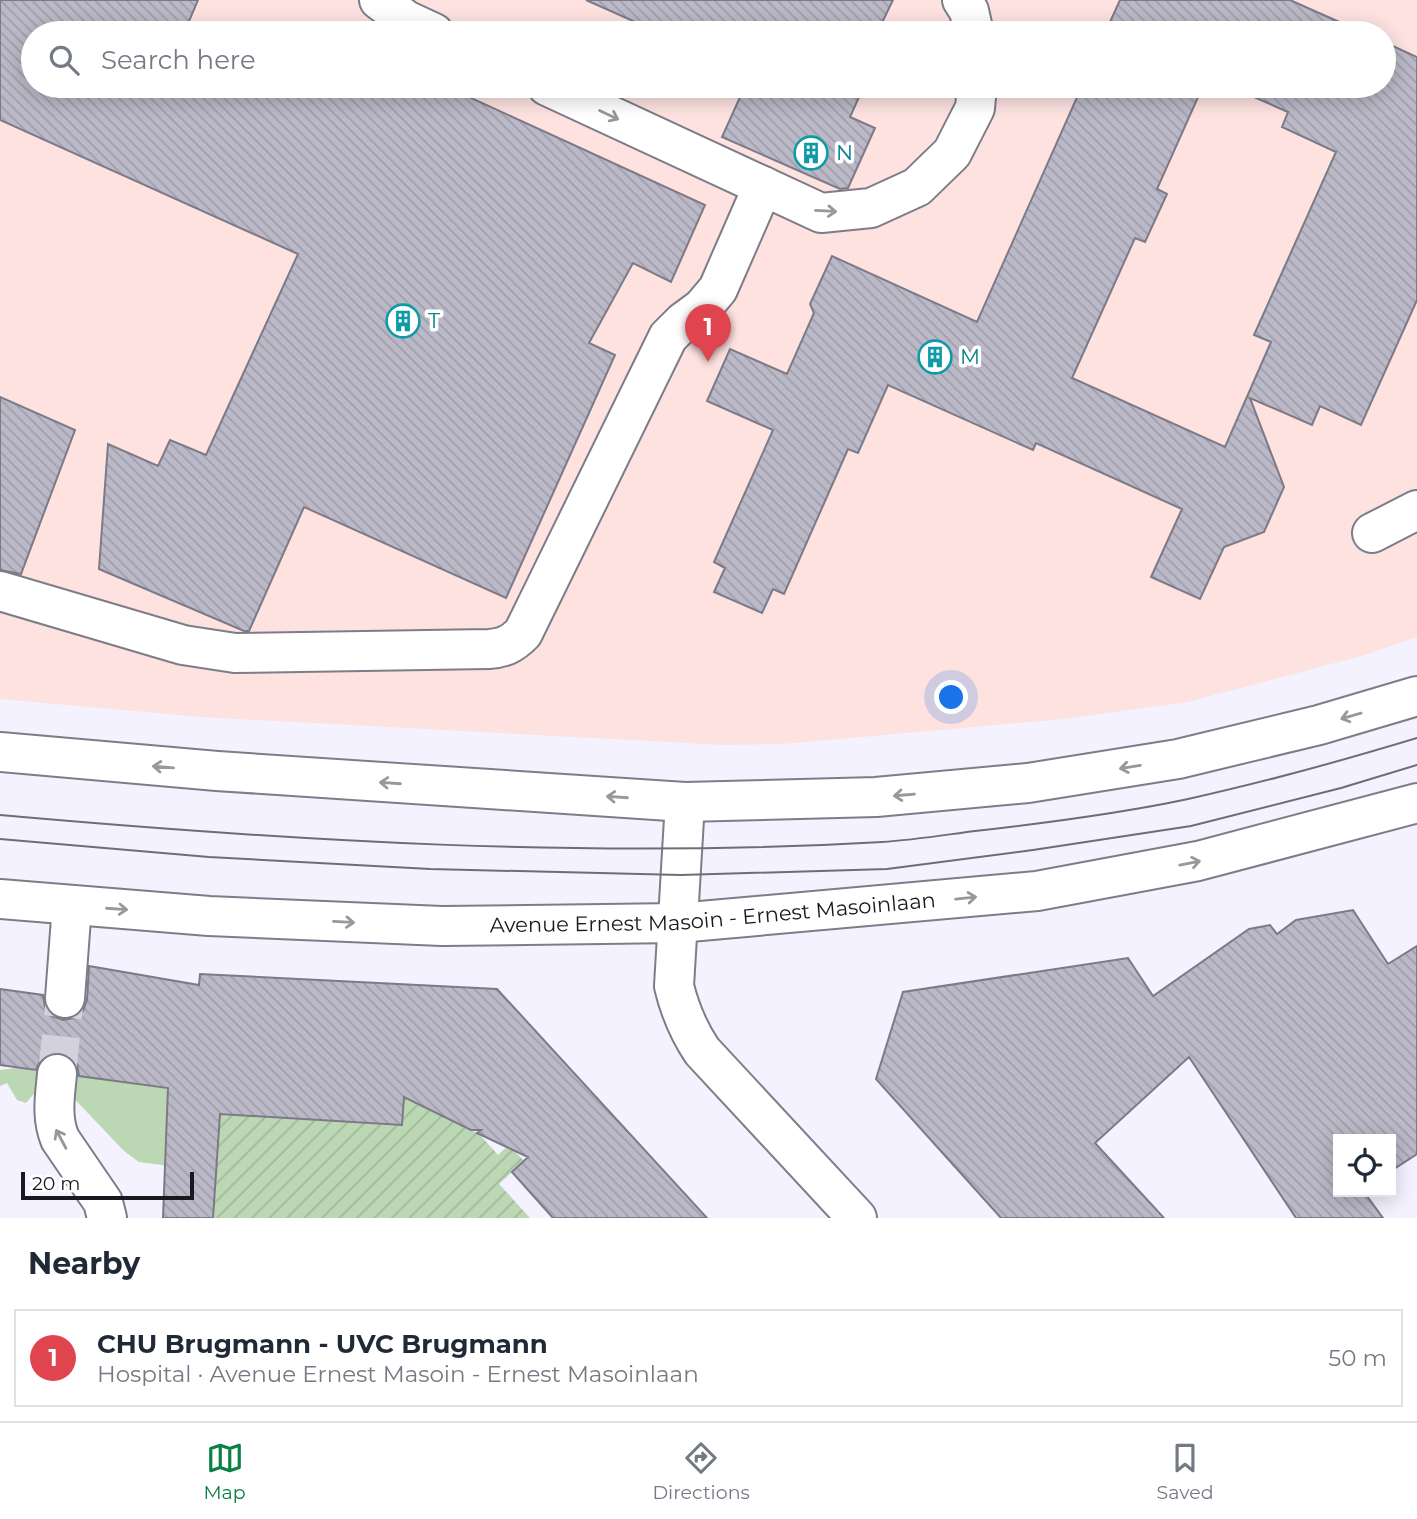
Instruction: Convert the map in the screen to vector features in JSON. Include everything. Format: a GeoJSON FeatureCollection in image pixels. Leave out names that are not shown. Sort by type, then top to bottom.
{"type":"FeatureCollection","features":[{"type":"Feature","properties":{"kind":"street"},"geometry":{"type":"LineString","coordinates":[[379,0],[408,21]]}},
{"type":"Feature","properties":{"kind":"street"},"geometry":{"type":"LineString","coordinates":[[962,0],[971,21]]}},
{"type":"Feature","properties":{"kind":"street"},"geometry":{"type":"LineString","coordinates":[[573,98],[821,214],[871,208],[917,187],[952,153],[975,108],[976,98]]}},
{"type":"Feature","properties":{"kind":"street"},"geometry":{"type":"LineString","coordinates":[[0,591],[183,645],[235,653],[489,649],[514,643],[523,634],[668,337],[702,308],[718,289],[763,186]]}},
{"type":"Feature","properties":{"kind":"street"},"geometry":{"type":"LineString","coordinates":[[1372,533],[1417,510]]}},
{"type":"Feature","properties":{"kind":"street"},"geometry":{"type":"LineString","coordinates":[[0,752],[217,771],[685,802],[876,797],[1028,783],[1178,759],[1319,725],[1417,696]]}},
{"type":"Feature","properties":{"kind":"street"},"geometry":{"type":"LineString","coordinates":[[685,802],[674,986],[688,1030],[702,1051],[857,1218]]}},
{"type":"Feature","properties":{"kind":"street","name":"Avenue Ernest Masoin - Ernest Masoinlaan"},"geometry":{"type":"LineString","coordinates":[[0,899],[209,916],[442,926],[678,923],[1037,891],[1198,861],[1417,803]]}},
{"type":"Feature","properties":{"kind":"street"},"geometry":{"type":"LineString","coordinates":[[65,998],[72,905]]}},
{"type":"Feature","properties":{"kind":"street"},"geometry":{"type":"LineString","coordinates":[[57,1074],[53,1118],[56,1129],[103,1202],[107,1218]]}},
{"type":"Feature","properties":{"kind":"shaded area"},"geometry":{"type":"Polygon","coordinates":[[[0,0],[1417,0],[1417,637],[1365,655],[1188,702],[1064,719],[783,744],[725,745],[201,717],[0,699],[0,0]]]}},
{"type":"Feature","properties":{"kind":"green space"},"geometry":{"type":"Polygon","coordinates":[[[16,1068],[44,1071],[44,1082],[26,1103],[17,1100],[7,1083],[0,1086],[0,1070],[16,1068]]]}},
{"type":"Feature","properties":{"kind":"green space"},"geometry":{"type":"Polygon","coordinates":[[[65,1074],[219,1096],[216,1172],[139,1162],[124,1151],[67,1091],[65,1074]]]}},
{"type":"Feature","properties":{"kind":"green space"},"geometry":{"type":"Polygon","coordinates":[[[404,1098],[479,1134],[498,1155],[509,1145],[524,1161],[499,1184],[530,1218],[213,1218],[218,1102],[282,1118],[401,1125],[404,1098]]]}},
{"type":"Feature","properties":{"kind":"building","name":"T"},"geometry":{"type":"Polygon","coordinates":[[[0,0],[198,0],[189,21],[21,21],[21,98],[471,98],[705,205],[671,282],[633,263],[589,343],[615,355],[506,598],[304,507],[249,631],[244,631],[99,569],[108,444],[158,466],[170,440],[206,455],[298,254],[0,120],[0,0]]]}},
{"type":"Feature","properties":{"kind":"building"},"geometry":{"type":"Polygon","coordinates":[[[586,0],[893,0],[883,21],[633,21],[586,0]]]}},
{"type":"Feature","properties":{"kind":"building"},"geometry":{"type":"Polygon","coordinates":[[[1120,0],[1290,0],[1337,21],[1110,21],[1120,0]]]}},
{"type":"Feature","properties":{"kind":"building","name":"M"},"geometry":{"type":"Polygon","coordinates":[[[1396,47],[1417,57],[1417,300],[1361,425],[1320,406],[1312,425],[1250,398],[1284,487],[1264,532],[1224,547],[1200,599],[1151,577],[1182,509],[1036,443],[1033,450],[888,385],[858,453],[848,449],[784,594],[773,589],[762,613],[714,592],[725,568],[714,562],[773,430],[707,401],[730,349],[787,374],[814,313],[810,304],[832,256],[977,322],[1077,98],[1198,98],[1157,189],[1167,194],[1145,242],[1135,238],[1072,378],[1225,447],[1271,342],[1254,335],[1336,152],[1282,127],[1288,112],[1256,98],[1396,98],[1396,47]]]}},
{"type":"Feature","properties":{"kind":"building","name":"N"},"geometry":{"type":"Polygon","coordinates":[[[740,98],[859,98],[850,117],[875,128],[848,188],[840,189],[722,137],[740,98]]]}},
{"type":"Feature","properties":{"kind":"building"},"geometry":{"type":"Polygon","coordinates":[[[0,397],[75,430],[21,574],[0,570],[0,397]]]}},
{"type":"Feature","properties":{"kind":"building"},"geometry":{"type":"Polygon","coordinates":[[[1353,910],[1388,964],[1417,946],[1417,1154],[1396,1168],[1396,1134],[1333,1134],[1333,1197],[1368,1197],[1383,1218],[1296,1218],[1189,1057],[1095,1143],[1164,1218],[1001,1218],[876,1079],[903,992],[1128,958],[1153,996],[1249,929],[1270,925],[1277,934],[1296,920],[1353,910]]]}},
{"type":"Feature","properties":{"kind":"building"},"geometry":{"type":"Polygon","coordinates":[[[89,966],[199,985],[200,974],[497,989],[707,1218],[553,1218],[512,1172],[528,1157],[477,1133],[481,1130],[471,1130],[404,1097],[402,1125],[220,1114],[213,1218],[163,1218],[168,1088],[79,1076],[77,1064],[60,1052],[47,1054],[36,1070],[0,1065],[0,989],[43,995],[45,1007],[52,1016],[63,1020],[74,1018],[83,1011],[87,1000],[89,966]]]}},
{"type":"Feature","properties":{"kind":"tunnel"},"geometry":{"type":"LineString","coordinates":[[57,1074],[65,998]]}},
{"type":"Feature","properties":{"kind":"tram line"},"geometry":{"type":"LineString","coordinates":[[0,815],[220,833],[441,845],[661,849],[882,842],[1109,814],[1162,804],[1274,778],[1417,738]]}},
{"type":"Feature","properties":{"kind":"tram line"},"geometry":{"type":"LineString","coordinates":[[0,839],[209,857],[430,869],[681,875],[887,869],[1191,826],[1341,788],[1417,765]]}},
{"type":"Feature","properties":{"kind":"place","name":"N"},"geometry":{"type":"Point","coordinates":[811,153]}},
{"type":"Feature","properties":{"kind":"place","name":"T"},"geometry":{"type":"Point","coordinates":[403,321]}},
{"type":"Feature","properties":{"kind":"place","name":"M"},"geometry":{"type":"Point","coordinates":[935,357]}},
{"type":"Feature","properties":{"kind":"place","name":"CHU Brugmann - UVC Brugmann"},"geometry":{"type":"Point","coordinates":[708,362]}}]}
